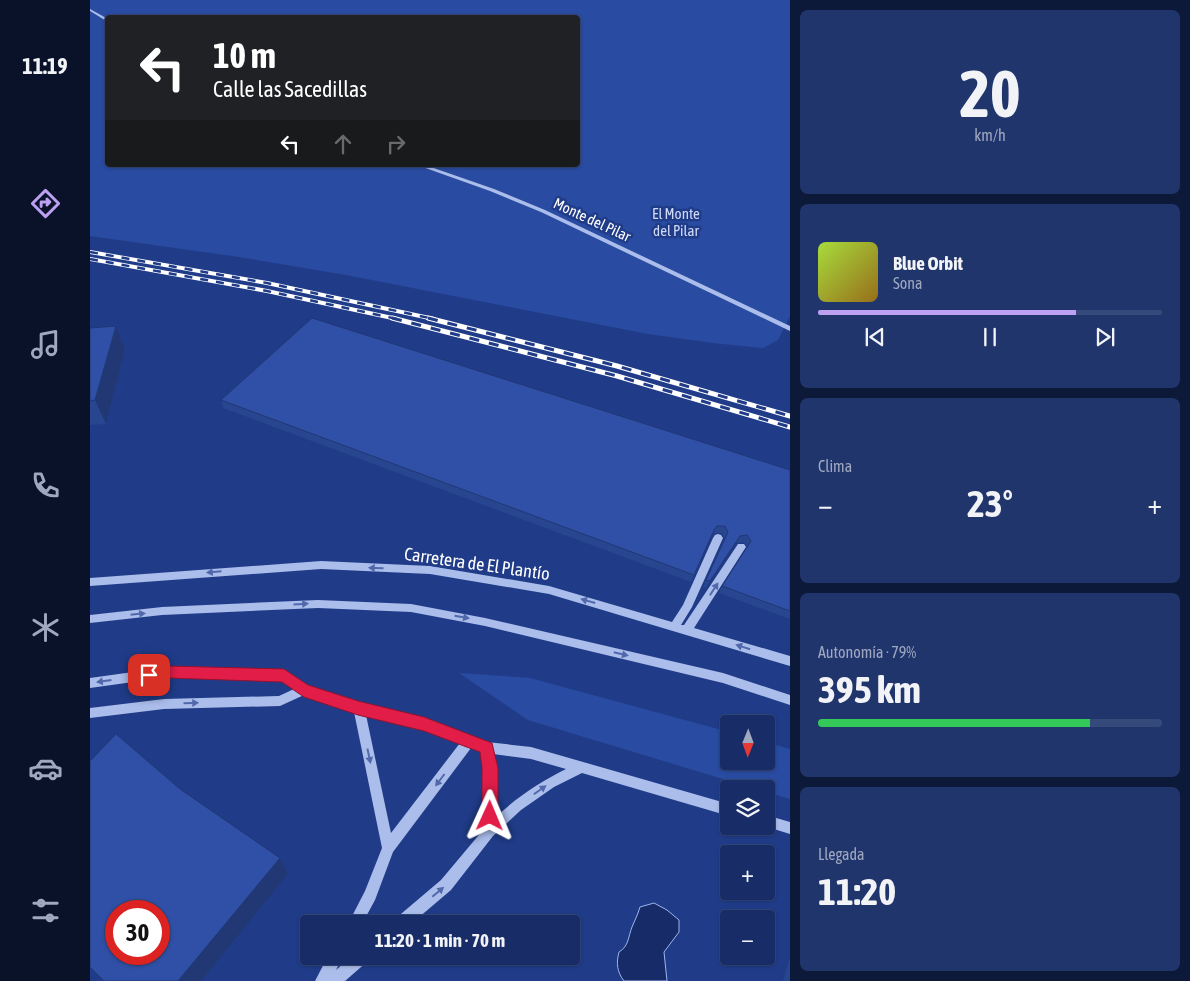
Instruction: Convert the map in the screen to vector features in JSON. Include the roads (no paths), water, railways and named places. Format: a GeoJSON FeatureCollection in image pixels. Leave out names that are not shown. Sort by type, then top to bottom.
{"type":"FeatureCollection","features":[{"type":"Feature","properties":{"kind":"street"},"geometry":{"type":"LineString","coordinates":[[90,10],[105,19]]}},
{"type":"Feature","properties":{"kind":"street","name":"Monte del Pilar"},"geometry":{"type":"LineString","coordinates":[[426,167],[484,187],[543,211],[790,329]]}},
{"type":"Feature","properties":{"kind":"street"},"geometry":{"type":"LineString","coordinates":[[675,626],[687,607],[718,538]]}},
{"type":"Feature","properties":{"kind":"street"},"geometry":{"type":"LineString","coordinates":[[687,630],[742,547]]}},
{"type":"Feature","properties":{"kind":"street","name":"Carretera de El Plantío"},"geometry":{"type":"LineString","coordinates":[[90,582],[321,565],[430,570],[549,590],[790,661]]}},
{"type":"Feature","properties":{"kind":"street"},"geometry":{"type":"LineString","coordinates":[[90,619],[162,611],[318,604],[411,608],[485,622],[723,678],[790,700]]}},
{"type":"Feature","properties":{"kind":"street"},"geometry":{"type":"LineString","coordinates":[[90,683],[169,672],[284,675],[304,690],[358,708],[424,724],[487,748],[531,753],[720,807]]}},
{"type":"Feature","properties":{"kind":"street"},"geometry":{"type":"LineString","coordinates":[[90,713],[164,704],[280,701],[304,690]]}},
{"type":"Feature","properties":{"kind":"street"},"geometry":{"type":"LineString","coordinates":[[358,708],[388,848]]}},
{"type":"Feature","properties":{"kind":"street"},"geometry":{"type":"LineString","coordinates":[[360,915],[370,895],[388,848],[469,741]]}},
{"type":"Feature","properties":{"kind":"street"},"geometry":{"type":"LineString","coordinates":[[487,748],[491,800],[489,832]]}},
{"type":"Feature","properties":{"kind":"street"},"geometry":{"type":"LineString","coordinates":[[411,915],[446,885],[489,832],[517,806],[544,788],[582,767]]}},
{"type":"Feature","properties":{"kind":"street"},"geometry":{"type":"LineString","coordinates":[[775,824],[790,828]]}},
{"type":"Feature","properties":{"kind":"street"},"geometry":{"type":"LineString","coordinates":[[322,981],[331,965]]}},
{"type":"Feature","properties":{"kind":"street"},"geometry":{"type":"LineString","coordinates":[[334,981],[353,965]]}},
{"type":"Feature","properties":{"kind":"railway"},"geometry":{"type":"LineString","coordinates":[[90,252],[267,283],[434,319]]}},
{"type":"Feature","properties":{"kind":"railway"},"geometry":{"type":"LineString","coordinates":[[90,259],[267,291],[397,319]]}},
{"type":"Feature","properties":{"kind":"railway"},"geometry":{"type":"LineString","coordinates":[[392,318],[617,376],[790,427]]}},
{"type":"Feature","properties":{"kind":"railway"},"geometry":{"type":"LineString","coordinates":[[428,318],[617,366],[790,416]]}},
{"type":"Feature","properties":{"kind":"park label","name":"El Monte del Pilar"},"geometry":{"type":"Point","coordinates":[676,222]}}]}
